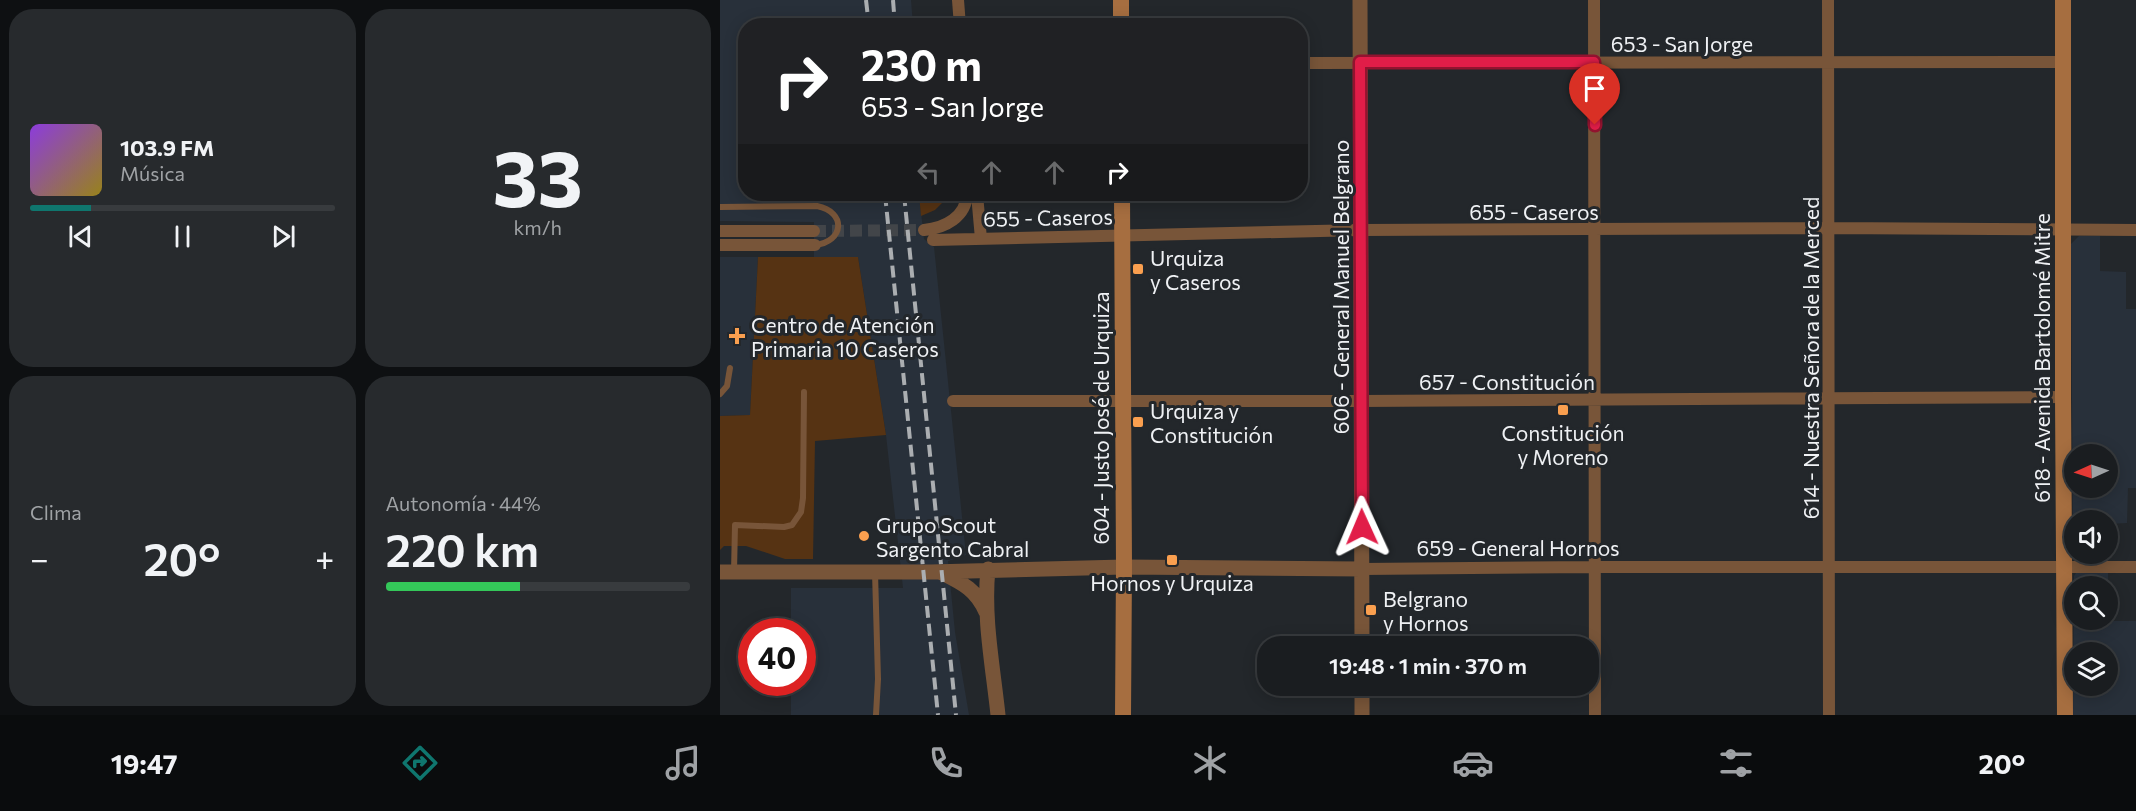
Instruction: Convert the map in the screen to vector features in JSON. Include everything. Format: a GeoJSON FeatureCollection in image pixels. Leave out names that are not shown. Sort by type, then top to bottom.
{"type":"FeatureCollection","features":[{"type":"Feature","properties":{"kind":"main road"},"geometry":{"type":"LineString","coordinates":[[1121,0],[1121,18]]}},
{"type":"Feature","properties":{"kind":"main road","name":"618 - Avenida Bartolomé Mitre"},"geometry":{"type":"LineString","coordinates":[[2063,0],[2062,397],[2065,715]]}},
{"type":"Feature","properties":{"kind":"main road","name":"604 - Justo José de Urquiza"},"geometry":{"type":"LineString","coordinates":[[1122,201],[1123,715]]}},
{"type":"Feature","properties":{"kind":"street"},"geometry":{"type":"LineString","coordinates":[[958,0],[959,18]]}},
{"type":"Feature","properties":{"kind":"street","name":"606 - General Manuel Belgrano"},"geometry":{"type":"LineString","coordinates":[[1360,0],[1362,636]]}},
{"type":"Feature","properties":{"kind":"street"},"geometry":{"type":"LineString","coordinates":[[1593,636],[1596,567],[1594,0]]}},
{"type":"Feature","properties":{"kind":"street","name":"614 - Nuestra Señora de la Merced"},"geometry":{"type":"LineString","coordinates":[[1827,0],[1829,715]]}},
{"type":"Feature","properties":{"kind":"street","name":"653 - San Jorge"},"geometry":{"type":"LineString","coordinates":[[1308,63],[2063,62]]}},
{"type":"Feature","properties":{"kind":"street","name":"655 - Caseros"},"geometry":{"type":"LineString","coordinates":[[966,201],[961,213],[928,235],[981,238],[1361,230],[1596,231],[1829,228],[2136,230]]}},
{"type":"Feature","properties":{"kind":"street"},"geometry":{"type":"LineString","coordinates":[[978,201],[981,238]]}},
{"type":"Feature","properties":{"kind":"street"},"geometry":{"type":"LineString","coordinates":[[720,231],[814,231]]}},
{"type":"Feature","properties":{"kind":"street"},"geometry":{"type":"LineString","coordinates":[[720,245],[815,245]]}},
{"type":"Feature","properties":{"kind":"street","name":"657 - Constitución"},"geometry":{"type":"LineString","coordinates":[[952,401],[2062,397]]}},
{"type":"Feature","properties":{"kind":"street","name":"659 - General Hornos"},"geometry":{"type":"LineString","coordinates":[[727,572],[940,572],[1124,567],[1362,569],[2136,567]]}},
{"type":"Feature","properties":{"kind":"street"},"geometry":{"type":"LineString","coordinates":[[988,569],[986,586],[988,616],[998,715]]}},
{"type":"Feature","properties":{"kind":"street"},"geometry":{"type":"LineString","coordinates":[[940,572],[967,586],[980,598],[988,616]]}},
{"type":"Feature","properties":{"kind":"street"},"geometry":{"type":"LineString","coordinates":[[1362,696],[1362,715]]}},
{"type":"Feature","properties":{"kind":"street"},"geometry":{"type":"LineString","coordinates":[[1594,696],[1595,715]]}},
{"type":"Feature","properties":{"kind":"lane"},"geometry":{"type":"LineString","coordinates":[[720,207],[817,206],[826,208],[836,216],[837,233],[825,244],[815,245]]}},
{"type":"Feature","properties":{"kind":"lane"},"geometry":{"type":"LineString","coordinates":[[720,394],[727,386],[730,368]]}},
{"type":"Feature","properties":{"kind":"lane"},"geometry":{"type":"LineString","coordinates":[[727,572],[735,525],[784,527],[792,525],[801,512],[804,392]]}},
{"type":"Feature","properties":{"kind":"lane"},"geometry":{"type":"LineString","coordinates":[[875,572],[878,679],[876,715]]}},
{"type":"Feature","properties":{"kind":"shaded area"},"geometry":{"type":"Polygon","coordinates":[[[720,0],[911,0],[912,18],[738,18],[738,201],[920,201],[924,239],[934,247],[966,555],[948,561],[955,632],[969,715],[791,715],[791,696],[816,696],[816,618],[791,618],[791,588],[903,588],[886,435],[858,257],[814,257],[814,222],[720,221],[720,0]]]}},
{"type":"Feature","properties":{"kind":"shaded area"},"geometry":{"type":"Polygon","coordinates":[[[920,201],[944,201],[935,210],[921,216],[920,201]]]}},
{"type":"Feature","properties":{"kind":"shaded area"},"geometry":{"type":"Polygon","coordinates":[[[2079,236],[2100,236],[2100,271],[2126,272],[2126,309],[2136,309],[2136,488],[2128,488],[2127,523],[2118,524],[2118,510],[2073,510],[2073,498],[2118,498],[2118,444],[2072,444],[2071,244],[2079,236]]]}},
{"type":"Feature","properties":{"kind":"shaded area","name":"Centro de Atención Primaria 10 Caseros"},"geometry":{"type":"Polygon","coordinates":[[[720,257],[758,257],[750,415],[720,416],[720,257]]]}},
{"type":"Feature","properties":{"kind":"shaded area"},"geometry":{"type":"Polygon","coordinates":[[[758,257],[858,257],[886,435],[815,441],[813,559],[785,559],[746,546],[724,546],[720,550],[720,416],[750,415],[758,257]]]}},
{"type":"Feature","properties":{"kind":"shaded area"},"geometry":{"type":"Polygon","coordinates":[[[2108,572],[2108,576],[2074,576],[2076,573],[2108,572]]]}},
{"type":"Feature","properties":{"kind":"shaded area"},"geometry":{"type":"Polygon","coordinates":[[[2118,621],[2136,621],[2136,715],[2073,715],[2073,696],[2118,696],[2118,642],[2074,642],[2074,630],[2118,630],[2118,621]]]}},
{"type":"Feature","properties":{"kind":"tunnel"},"geometry":{"type":"LineString","coordinates":[[814,231],[924,230]]}},
{"type":"Feature","properties":{"kind":"railway"},"geometry":{"type":"LineString","coordinates":[[866,0],[868,18]]}},
{"type":"Feature","properties":{"kind":"railway"},"geometry":{"type":"LineString","coordinates":[[893,0],[894,18]]}},
{"type":"Feature","properties":{"kind":"railway"},"geometry":{"type":"LineString","coordinates":[[886,201],[938,715]]}},
{"type":"Feature","properties":{"kind":"railway"},"geometry":{"type":"LineString","coordinates":[[905,201],[956,715]]}},
{"type":"Feature","properties":{"kind":"place","name":"Urquiza y Caseros"},"geometry":{"type":"Point","coordinates":[1138,269]}},
{"type":"Feature","properties":{"kind":"place","name":"Centro de Atención Primaria 10 Caseros"},"geometry":{"type":"Point","coordinates":[737,336]}},
{"type":"Feature","properties":{"kind":"place","name":"Constitución y Moreno"},"geometry":{"type":"Point","coordinates":[1563,410]}},
{"type":"Feature","properties":{"kind":"place","name":"Urquiza y Constitución"},"geometry":{"type":"Point","coordinates":[1138,422]}},
{"type":"Feature","properties":{"kind":"place","name":"Grupo Scout Sargento Cabral"},"geometry":{"type":"Point","coordinates":[864,536]}},
{"type":"Feature","properties":{"kind":"place","name":"Hornos y Urquiza"},"geometry":{"type":"Point","coordinates":[1172,560]}},
{"type":"Feature","properties":{"kind":"place","name":"Belgrano y Hornos"},"geometry":{"type":"Point","coordinates":[1371,610]}},
{"type":"Feature","properties":{"kind":"route"},"geometry":{"type":"LineString","coordinates":[[1362,527],[1360,62],[1594,62],[1595,125]]}}]}
